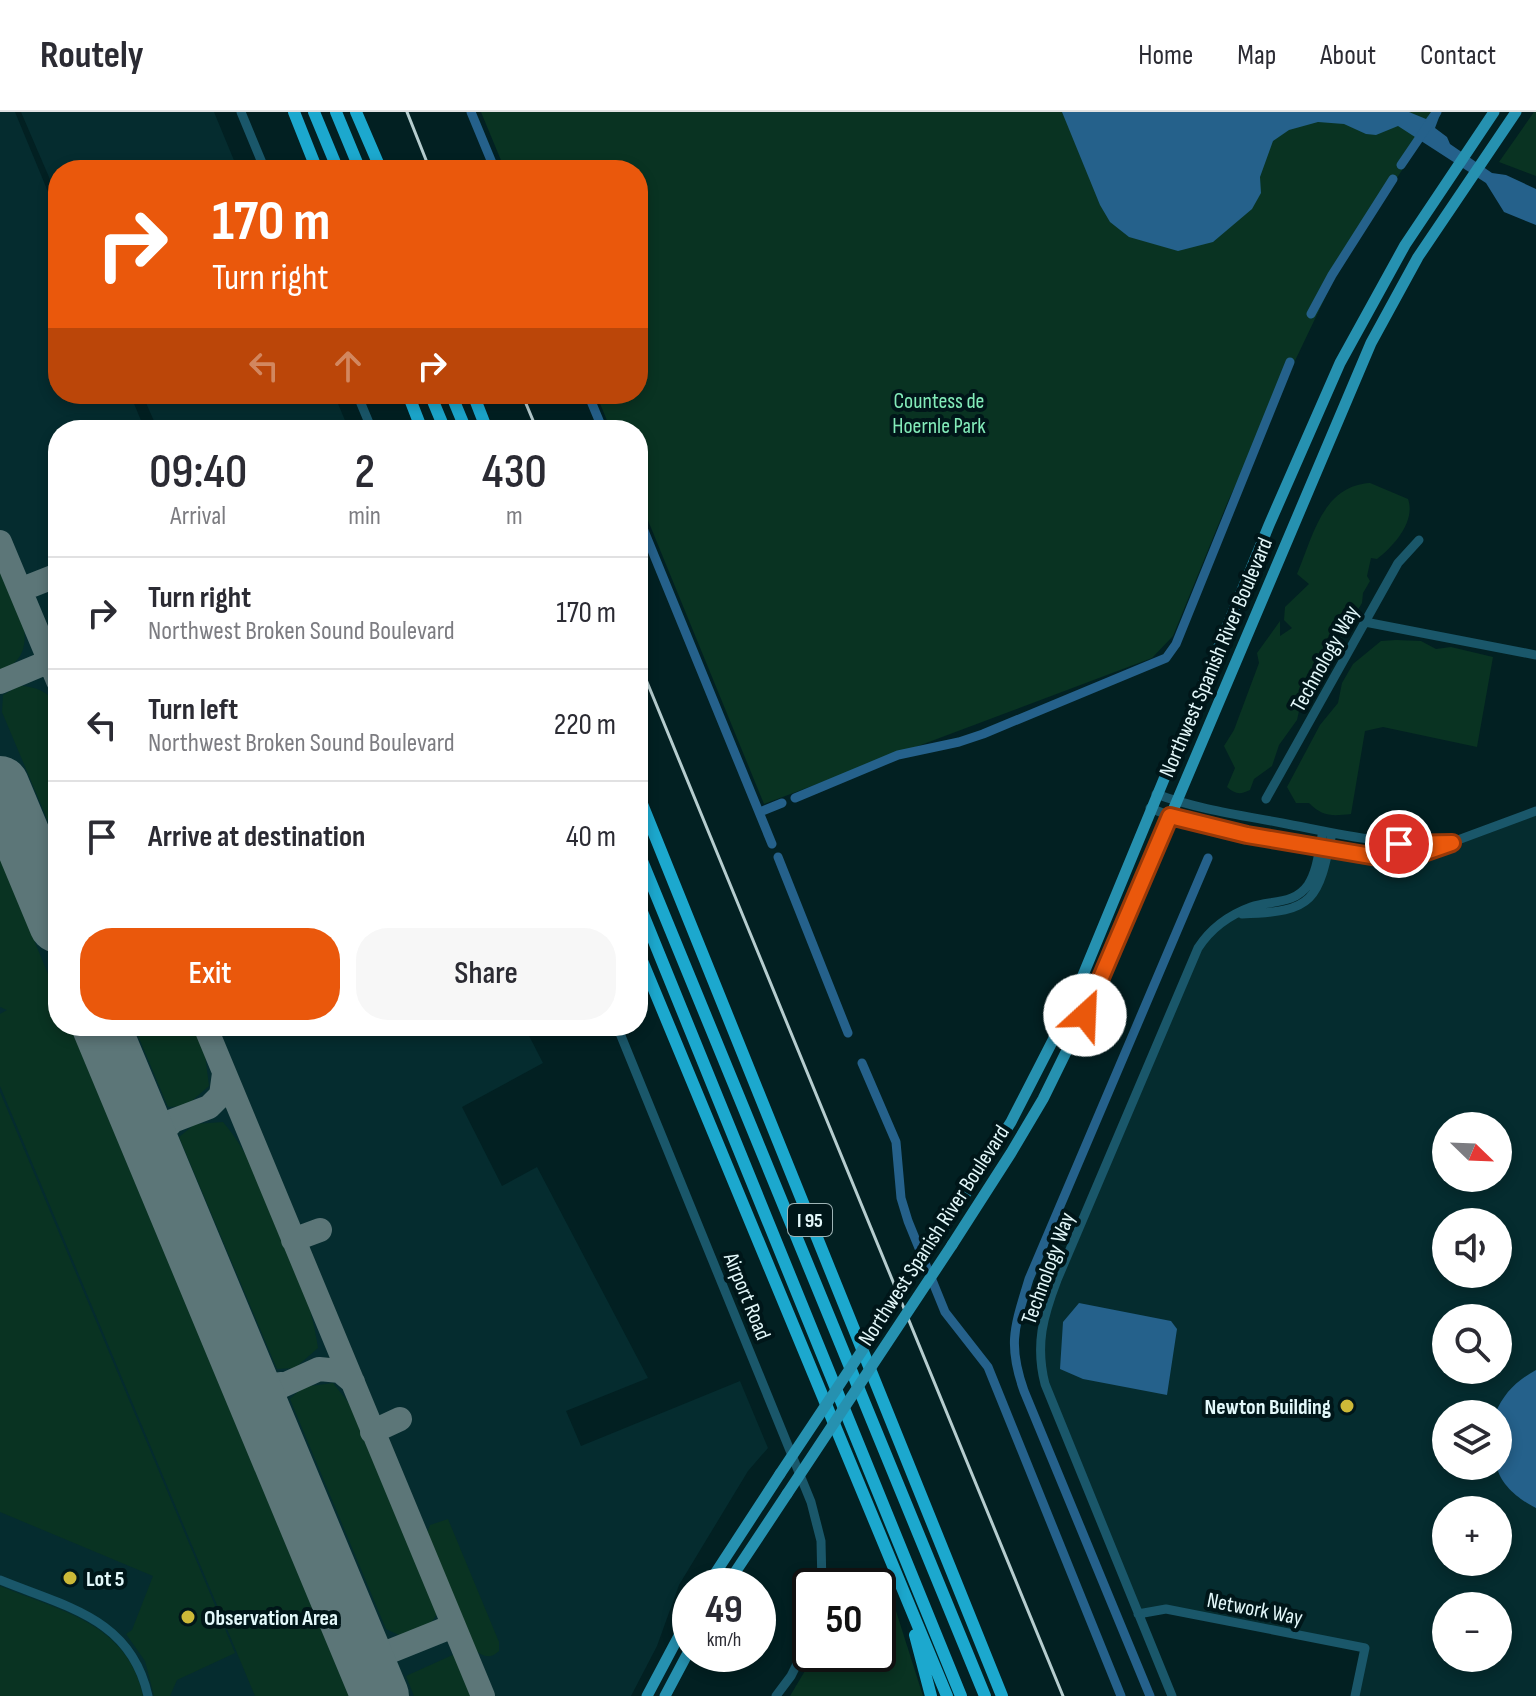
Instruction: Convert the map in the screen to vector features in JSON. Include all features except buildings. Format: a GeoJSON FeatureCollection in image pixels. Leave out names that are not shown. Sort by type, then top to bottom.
{"type":"FeatureCollection","features":[{"type":"Feature","properties":{"kind":"highway"},"geometry":{"type":"LineString","coordinates":[[294,112],[313,160]]}},
{"type":"Feature","properties":{"kind":"highway"},"geometry":{"type":"LineString","coordinates":[[314,112],[334,160]]}},
{"type":"Feature","properties":{"kind":"highway"},"geometry":{"type":"LineString","coordinates":[[336,112],[356,160]]}},
{"type":"Feature","properties":{"kind":"highway"},"geometry":{"type":"LineString","coordinates":[[356,112],[377,160]]}},
{"type":"Feature","properties":{"kind":"highway","name":"I 95"},"geometry":{"type":"LineString","coordinates":[[648,819],[1002,1696]]}},
{"type":"Feature","properties":{"kind":"highway"},"geometry":{"type":"LineString","coordinates":[[648,873],[985,1696]]}},
{"type":"Feature","properties":{"kind":"highway"},"geometry":{"type":"LineString","coordinates":[[648,927],[961,1696]]}},
{"type":"Feature","properties":{"kind":"highway","name":"I 95"},"geometry":{"type":"LineString","coordinates":[[648,975],[947,1696]]}},
{"type":"Feature","properties":{"kind":"highway"},"geometry":{"type":"LineString","coordinates":[[904,1593],[931,1696]]}},
{"type":"Feature","properties":{"kind":"main road","name":"Northwest Spanish River Boulevard"},"geometry":{"type":"LineString","coordinates":[[719,1568],[995,1149],[1056,1037],[1281,495],[1346,350],[1399,254],[1494,112]]}},
{"type":"Feature","properties":{"kind":"main road","name":"Northwest Spanish River Boulevard"},"geometry":{"type":"LineString","coordinates":[[738,1568],[1011,1153],[1064,1057],[1113,954],[1363,358],[1401,284],[1516,112]]}},
{"type":"Feature","properties":{"kind":"main road"},"geometry":{"type":"LineString","coordinates":[[1346,350],[1363,358]]}},
{"type":"Feature","properties":{"kind":"main road"},"geometry":{"type":"LineString","coordinates":[[1340,363],[1357,372]]}},
{"type":"Feature","properties":{"kind":"main road"},"geometry":{"type":"LineString","coordinates":[[647,1696],[672,1649]]}},
{"type":"Feature","properties":{"kind":"main road"},"geometry":{"type":"LineString","coordinates":[[665,1696],[678,1672]]}},
{"type":"Feature","properties":{"kind":"street"},"geometry":{"type":"LineString","coordinates":[[241,112],[261,160]]}},
{"type":"Feature","properties":{"kind":"street","name":"Technology Way"},"geometry":{"type":"LineString","coordinates":[[1266,799],[1398,563],[1419,540]]}},
{"type":"Feature","properties":{"kind":"street"},"geometry":{"type":"LineString","coordinates":[[1365,622],[1536,655]]}},
{"type":"Feature","properties":{"kind":"street"},"geometry":{"type":"LineString","coordinates":[[1156,794],[1328,832],[1407,844],[1452,843]]}},
{"type":"Feature","properties":{"kind":"street"},"geometry":{"type":"LineString","coordinates":[[1150,808],[1196,825],[1324,849],[1404,859],[1536,811]]}},
{"type":"Feature","properties":{"kind":"street","name":"Technology Way"},"geometry":{"type":"LineString","coordinates":[[1172,1696],[1045,1384],[1040,1358],[1041,1330],[1057,1280],[1194,956],[1212,929],[1235,914],[1287,910],[1306,901],[1321,883],[1328,832]]}},
{"type":"Feature","properties":{"kind":"street","name":"Airport Road"},"geometry":{"type":"LineString","coordinates":[[621,1036],[811,1502],[821,1541],[822,1568]]}},
{"type":"Feature","properties":{"kind":"street"},"geometry":{"type":"LineString","coordinates":[[0,1580],[92,1618],[114,1632],[143,1672],[148,1696]]}},
{"type":"Feature","properties":{"kind":"street","name":"Network Way"},"geometry":{"type":"LineString","coordinates":[[1138,1614],[1166,1609],[1365,1648],[1355,1696]]}},
{"type":"Feature","properties":{"kind":"street"},"geometry":{"type":"LineString","coordinates":[[776,1696],[793,1672]]}},
{"type":"Feature","properties":{"kind":"shaded area"},"geometry":{"type":"Polygon","coordinates":[[[0,112],[15,112],[48,192],[48,404],[134,404],[141,420],[48,420],[48,1036],[529,1036],[543,1063],[462,1107],[502,1186],[537,1167],[648,1378],[566,1411],[581,1446],[740,1381],[768,1448],[748,1471],[689,1568],[672,1568],[672,1604],[657,1646],[631,1696],[0,1696],[0,112]]]}},
{"type":"Feature","properties":{"kind":"shaded area"},"geometry":{"type":"Polygon","coordinates":[[[21,112],[214,112],[234,160],[48,160],[48,175],[21,112]]]}},
{"type":"Feature","properties":{"kind":"shaded area"},"geometry":{"type":"Polygon","coordinates":[[[146,404],[338,404],[345,420],[154,420],[146,404]]]}},
{"type":"Feature","properties":{"kind":"shaded area"},"geometry":{"type":"Polygon","coordinates":[[[1536,811],[1536,1696],[1355,1696],[1365,1648],[1166,1609],[1138,1614],[1045,1384],[1041,1330],[1202,942],[1235,914],[1264,913],[1306,901],[1329,850],[1397,859],[1536,811]]]}},
{"type":"Feature","properties":{"kind":"green space","name":"Countess de Hoernle Park"},"geometry":{"type":"Polygon","coordinates":[[[481,112],[1441,112],[1346,254],[1228,501],[1173,636],[1152,658],[764,804],[648,520],[648,420],[607,420],[600,404],[648,404],[648,160],[501,160],[481,112]]]}},
{"type":"Feature","properties":{"kind":"green space"},"geometry":{"type":"Polygon","coordinates":[[[1536,112],[1536,176],[1499,162],[1536,112]]]}},
{"type":"Feature","properties":{"kind":"green space"},"geometry":{"type":"Polygon","coordinates":[[[1370,483],[1408,499],[1410,507],[1406,524],[1384,554],[1377,559],[1371,558],[1367,576],[1370,581],[1363,593],[1362,603],[1343,634],[1329,671],[1319,679],[1309,694],[1306,707],[1299,711],[1297,720],[1279,745],[1272,766],[1254,779],[1250,790],[1235,792],[1227,787],[1235,768],[1224,746],[1234,730],[1259,663],[1257,653],[1280,621],[1280,636],[1292,628],[1284,620],[1285,607],[1309,584],[1297,574],[1314,530],[1330,503],[1354,486],[1370,483]]]}},
{"type":"Feature","properties":{"kind":"green space"},"geometry":{"type":"Polygon","coordinates":[[[0,562],[18,606],[25,637],[15,663],[0,671],[0,562]]]}},
{"type":"Feature","properties":{"kind":"green space"},"geometry":{"type":"Polygon","coordinates":[[[1381,641],[1421,641],[1436,649],[1451,647],[1493,657],[1477,747],[1383,727],[1365,731],[1351,814],[1328,814],[1309,803],[1296,803],[1287,787],[1320,725],[1338,703],[1342,683],[1353,664],[1381,641]]]}},
{"type":"Feature","properties":{"kind":"green space"},"geometry":{"type":"Polygon","coordinates":[[[19,686],[31,687],[48,695],[48,821],[2,712],[3,695],[19,686]]]}},
{"type":"Feature","properties":{"kind":"green space"},"geometry":{"type":"Polygon","coordinates":[[[0,858],[48,974],[48,1036],[74,1036],[349,1696],[255,1696],[0,1086],[0,1014],[7,1010],[0,1007],[0,858]]]}},
{"type":"Feature","properties":{"kind":"green space"},"geometry":{"type":"Polygon","coordinates":[[[138,1036],[198,1036],[205,1054],[209,1086],[186,1106],[168,1107],[138,1036]]]}},
{"type":"Feature","properties":{"kind":"green space"},"geometry":{"type":"Polygon","coordinates":[[[0,1092],[235,1653],[177,1680],[170,1696],[154,1696],[145,1661],[126,1634],[132,1630],[153,1576],[0,1512],[0,1092]]]}},
{"type":"Feature","properties":{"kind":"green space"},"geometry":{"type":"Polygon","coordinates":[[[223,1122],[254,1168],[269,1198],[305,1294],[318,1348],[295,1368],[277,1369],[179,1137],[195,1124],[223,1122]]]}},
{"type":"Feature","properties":{"kind":"green space"},"geometry":{"type":"Polygon","coordinates":[[[333,1383],[352,1407],[438,1606],[431,1623],[403,1637],[386,1629],[290,1399],[303,1387],[333,1383]]]}},
{"type":"Feature","properties":{"kind":"green space"},"geometry":{"type":"Polygon","coordinates":[[[448,1519],[499,1642],[499,1651],[492,1656],[481,1654],[472,1646],[426,1536],[430,1525],[448,1519]]]}},
{"type":"Feature","properties":{"kind":"green space"},"geometry":{"type":"Polygon","coordinates":[[[0,1586],[68,1613],[107,1636],[123,1652],[135,1671],[143,1696],[0,1696],[0,1586]]]}},
{"type":"Feature","properties":{"kind":"green space"},"geometry":{"type":"Polygon","coordinates":[[[896,1611],[923,1696],[790,1696],[804,1672],[896,1672],[896,1611]]]}},
{"type":"Feature","properties":{"kind":"green space"},"geometry":{"type":"Polygon","coordinates":[[[457,1653],[474,1696],[414,1696],[406,1676],[457,1653]]]}},
{"type":"Feature","properties":{"kind":"water"},"geometry":{"type":"Polygon","coordinates":[[[1062,112],[1409,112],[1426,119],[1431,112],[1441,112],[1435,128],[1447,137],[1450,144],[1492,173],[1506,175],[1536,189],[1536,225],[1504,212],[1486,183],[1398,126],[1376,135],[1344,124],[1318,122],[1289,130],[1273,141],[1260,177],[1261,193],[1252,209],[1213,242],[1178,251],[1129,237],[1110,222],[1062,112]]]}},
{"type":"Feature","properties":{"kind":"water"},"geometry":{"type":"Polygon","coordinates":[[[1079,1303],[1171,1321],[1177,1329],[1167,1395],[1083,1379],[1060,1369],[1063,1322],[1079,1303]]]}},
{"type":"Feature","properties":{"kind":"water"},"geometry":{"type":"Polygon","coordinates":[[[1536,1370],[1536,1508],[1512,1491],[1503,1480],[1512,1480],[1512,1400],[1502,1400],[1522,1379],[1536,1370]]]}},
{"type":"Feature","properties":{"kind":"waterway"},"geometry":{"type":"LineString","coordinates":[[471,112],[491,160]]}},
{"type":"Feature","properties":{"kind":"waterway"},"geometry":{"type":"LineString","coordinates":[[1401,165],[1437,112]]}},
{"type":"Feature","properties":{"kind":"waterway"},"geometry":{"type":"LineString","coordinates":[[1311,314],[1393,179]]}},
{"type":"Feature","properties":{"kind":"waterway"},"geometry":{"type":"LineString","coordinates":[[795,798],[898,755],[983,734],[1166,658],[1176,644],[1290,362]]}},
{"type":"Feature","properties":{"kind":"waterway"},"geometry":{"type":"LineString","coordinates":[[592,404],[599,420]]}},
{"type":"Feature","properties":{"kind":"waterway"},"geometry":{"type":"LineString","coordinates":[[648,540],[772,844]]}},
{"type":"Feature","properties":{"kind":"waterway"},"geometry":{"type":"LineString","coordinates":[[760,812],[782,803]]}},
{"type":"Feature","properties":{"kind":"waterway"},"geometry":{"type":"LineString","coordinates":[[778,857],[848,1033]]}},
{"type":"Feature","properties":{"kind":"waterway"},"geometry":{"type":"LineString","coordinates":[[1150,1696],[1024,1391],[1014,1347],[1029,1279],[1208,858]]}},
{"type":"Feature","properties":{"kind":"waterway"},"geometry":{"type":"LineString","coordinates":[[862,1063],[896,1142],[901,1198],[945,1312],[988,1367],[1121,1696]]}},
{"type":"Feature","properties":{"kind":"taxiway"},"geometry":{"type":"LineString","coordinates":[[0,542],[48,657]]}},
{"type":"Feature","properties":{"kind":"taxiway"},"geometry":{"type":"LineString","coordinates":[[20,590],[48,579]]}},
{"type":"Feature","properties":{"kind":"taxiway"},"geometry":{"type":"LineString","coordinates":[[0,682],[48,662]]}},
{"type":"Feature","properties":{"kind":"taxiway"},"geometry":{"type":"LineString","coordinates":[[209,1036],[483,1696]]}},
{"type":"Feature","properties":{"kind":"taxiway"},"geometry":{"type":"LineString","coordinates":[[136,1111],[147,1120],[162,1125],[209,1107],[221,1095],[224,1073]]}},
{"type":"Feature","properties":{"kind":"taxiway"},"geometry":{"type":"LineString","coordinates":[[155,1155],[158,1136],[170,1124]]}},
{"type":"Feature","properties":{"kind":"taxiway"},"geometry":{"type":"LineString","coordinates":[[293,1240],[320,1230]]}},
{"type":"Feature","properties":{"kind":"taxiway"},"geometry":{"type":"LineString","coordinates":[[265,1418],[267,1399],[275,1389],[319,1369],[340,1371],[353,1382]]}},
{"type":"Feature","properties":{"kind":"taxiway"},"geometry":{"type":"LineString","coordinates":[[247,1375],[263,1386],[282,1384]]}},
{"type":"Feature","properties":{"kind":"taxiway"},"geometry":{"type":"LineString","coordinates":[[372,1432],[400,1419]]}},
{"type":"Feature","properties":{"kind":"taxiway"},"geometry":{"type":"LineString","coordinates":[[366,1661],[453,1626]]}},
{"type":"Feature","properties":{"kind":"runway"},"geometry":{"type":"LineString","coordinates":[[0,785],[48,900]]}},
{"type":"Feature","properties":{"kind":"runway"},"geometry":{"type":"LineString","coordinates":[[105,1036],[380,1696]]}},
{"type":"Feature","properties":{"kind":"railway"},"geometry":{"type":"LineString","coordinates":[[407,112],[426,160]]}},
{"type":"Feature","properties":{"kind":"railway"},"geometry":{"type":"LineString","coordinates":[[526,404],[533,420]]}},
{"type":"Feature","properties":{"kind":"railway"},"geometry":{"type":"LineString","coordinates":[[648,684],[1063,1696]]}},
{"type":"Feature","properties":{"kind":"place","name":"Newton Building"},"geometry":{"type":"Point","coordinates":[1347,1406]}},
{"type":"Feature","properties":{"kind":"place","name":"Lot 5"},"geometry":{"type":"Point","coordinates":[70,1578]}},
{"type":"Feature","properties":{"kind":"place","name":"Observation Area"},"geometry":{"type":"Point","coordinates":[188,1617]}},
{"type":"Feature","properties":{"kind":"route"},"geometry":{"type":"LineString","coordinates":[[1085,1015],[1170,816],[1196,825],[1383,858],[1404,859],[1452,843],[1399,844]]}}]}
